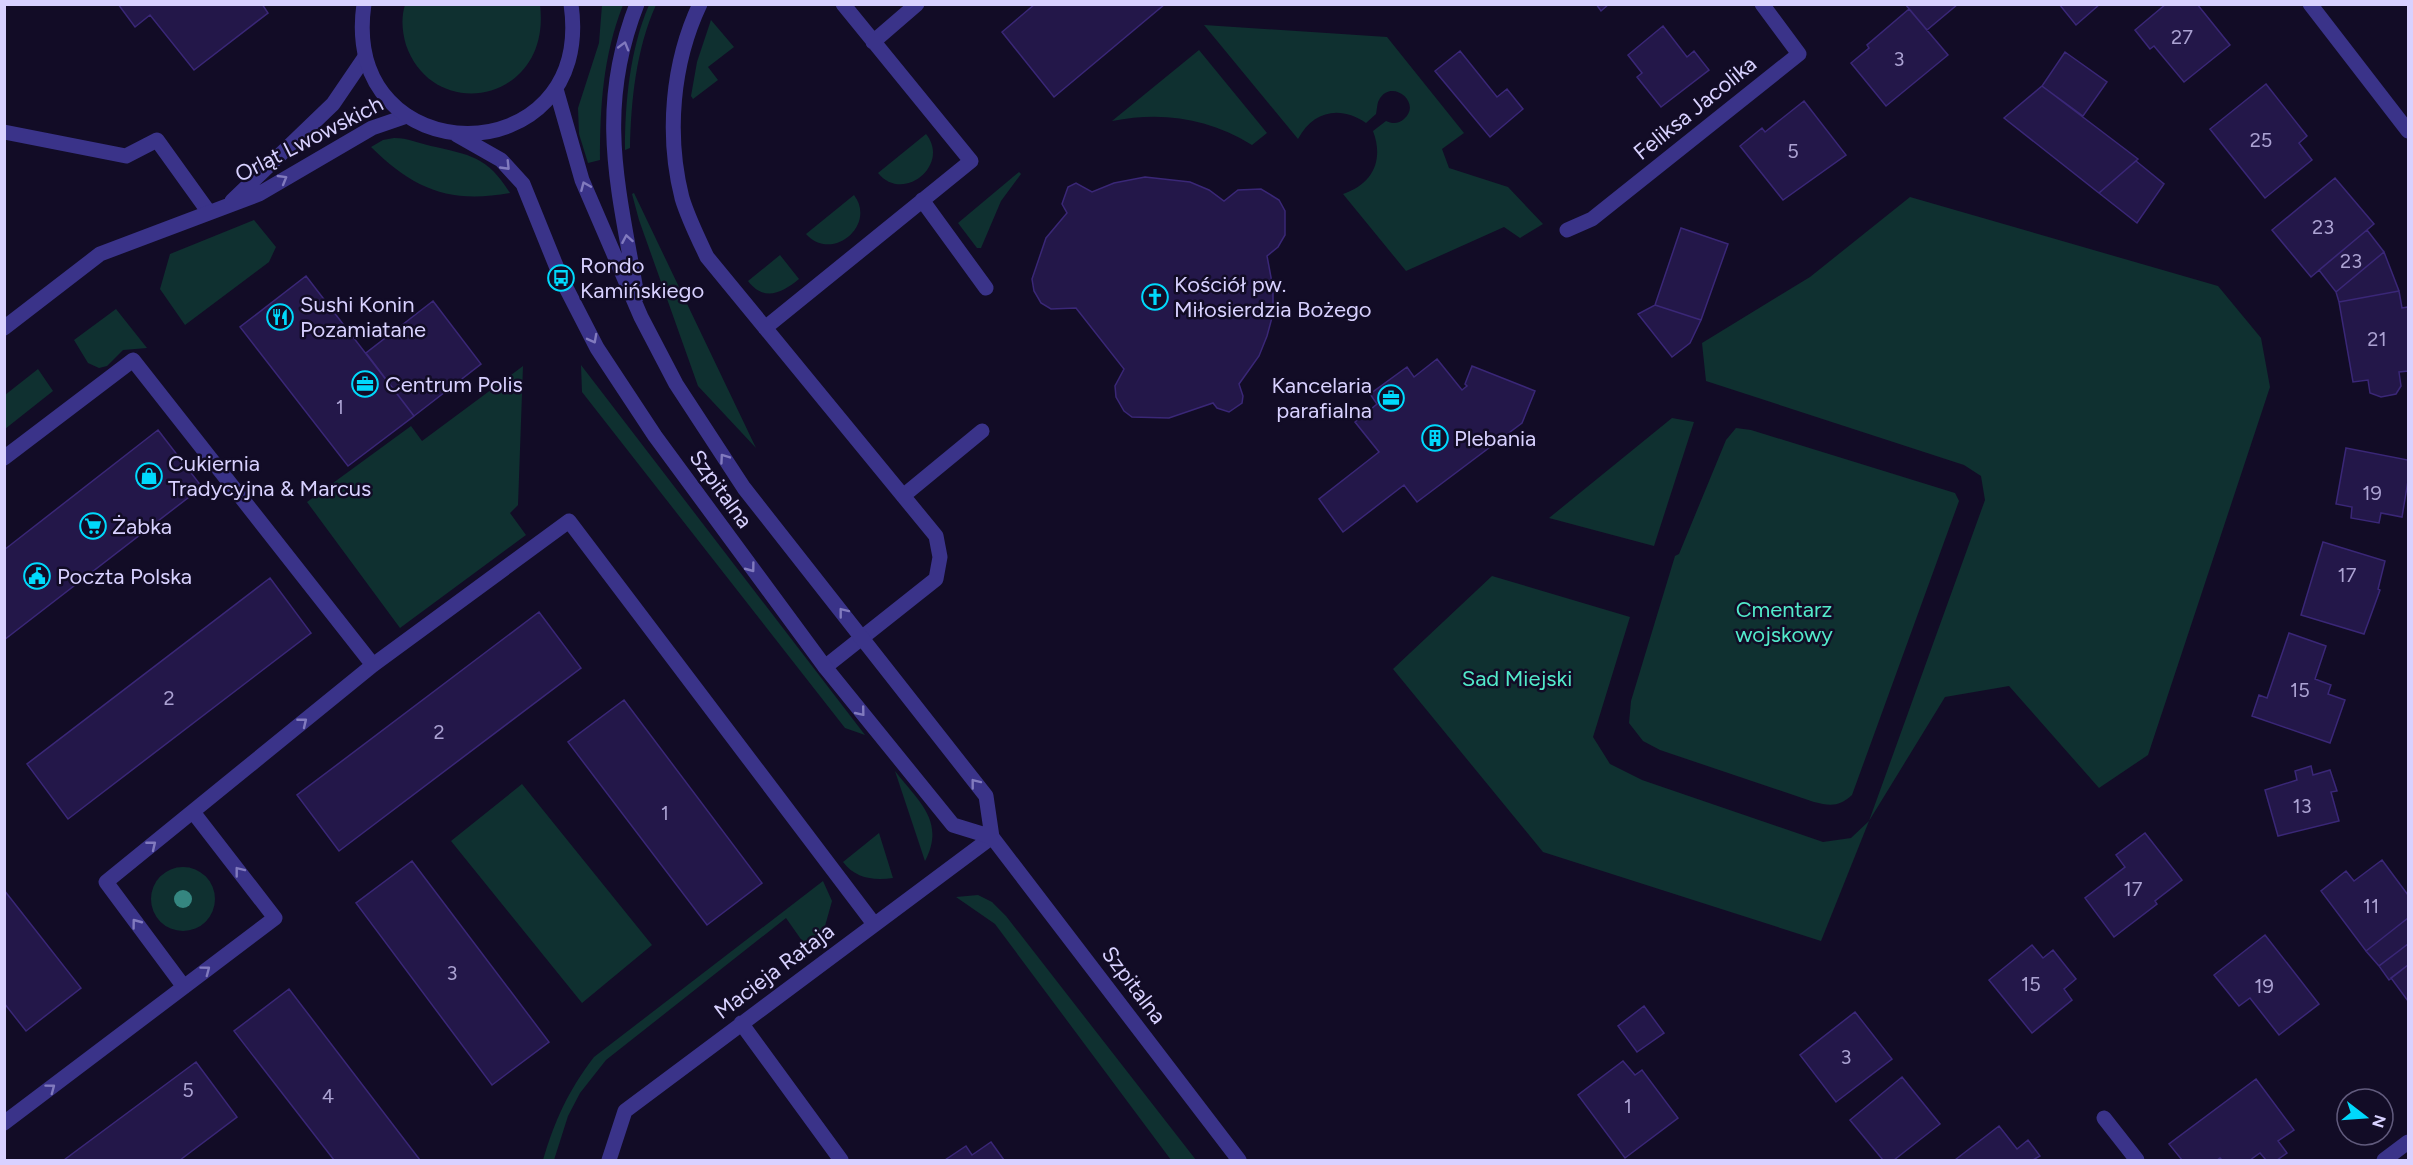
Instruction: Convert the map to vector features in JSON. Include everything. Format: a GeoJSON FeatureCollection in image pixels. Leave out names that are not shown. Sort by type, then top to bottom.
{"type":"FeatureCollection","features":[{"type":"Feature","properties":{"kind":"street"},"geometry":{"type":"LineString","coordinates":[[364,4],[361,29],[365,57],[375,80],[388,100],[407,116],[427,127],[458,135],[479,135],[509,127],[535,111],[556,89],[570,60],[575,29],[571,4]]}},
{"type":"Feature","properties":{"kind":"street"},"geometry":{"type":"LineString","coordinates":[[637,4],[617,69],[612,129],[615,170],[641,317]]}},
{"type":"Feature","properties":{"kind":"street"},"geometry":{"type":"LineString","coordinates":[[700,4],[688,34],[677,81],[673,129],[677,176],[686,209],[707,257],[936,536],[940,557],[936,579],[825,667]]}},
{"type":"Feature","properties":{"kind":"street"},"geometry":{"type":"LineString","coordinates":[[765,328],[971,161],[843,4]]}},
{"type":"Feature","properties":{"kind":"street"},"geometry":{"type":"LineString","coordinates":[[873,42],[917,4]]}},
{"type":"Feature","properties":{"kind":"street","name":"Feliksa Jacolika"},"geometry":{"type":"LineString","coordinates":[[1567,230],[1592,219],[1799,54],[1761,4]]}},
{"type":"Feature","properties":{"kind":"street"},"geometry":{"type":"LineString","coordinates":[[2310,4],[2409,131]]}},
{"type":"Feature","properties":{"kind":"street","name":"Orląt Lwowskich"},"geometry":{"type":"LineString","coordinates":[[230,203],[333,104],[365,57]]}},
{"type":"Feature","properties":{"kind":"street","name":"Szpitalna"},"geometry":{"type":"LineString","coordinates":[[556,89],[582,180],[641,317],[676,384],[704,429],[744,488],[986,796],[992,837],[1239,1161]]}},
{"type":"Feature","properties":{"kind":"street","name":"Orląt Lwowskich"},"geometry":{"type":"LineString","coordinates":[[4,328],[100,254],[208,211],[259,194],[372,128],[407,116]]}},
{"type":"Feature","properties":{"kind":"street"},"geometry":{"type":"LineString","coordinates":[[4,132],[126,156],[157,140],[208,211]]}},
{"type":"Feature","properties":{"kind":"street","name":"Szpitalna"},"geometry":{"type":"LineString","coordinates":[[458,135],[501,160],[523,184],[561,278],[597,348],[654,436],[825,667],[953,825],[992,837]]}},
{"type":"Feature","properties":{"kind":"street"},"geometry":{"type":"LineString","coordinates":[[922,200],[986,288]]}},
{"type":"Feature","properties":{"kind":"street"},"geometry":{"type":"LineString","coordinates":[[4,458],[134,360],[374,665]]}},
{"type":"Feature","properties":{"kind":"street"},"geometry":{"type":"LineString","coordinates":[[903,496],[982,431]]}},
{"type":"Feature","properties":{"kind":"street"},"geometry":{"type":"LineString","coordinates":[[184,987],[106,882],[374,665],[569,521],[874,924]]}},
{"type":"Feature","properties":{"kind":"street"},"geometry":{"type":"LineString","coordinates":[[6,1118],[275,918],[193,812]]}},
{"type":"Feature","properties":{"kind":"street","name":"Macieja Rataja"},"geometry":{"type":"LineString","coordinates":[[609,1161],[625,1111],[992,837]]}},
{"type":"Feature","properties":{"kind":"street"},"geometry":{"type":"LineString","coordinates":[[741,1023],[841,1161]]}},
{"type":"Feature","properties":{"kind":"street"},"geometry":{"type":"LineString","coordinates":[[2104,1118],[2137,1161]]}},
{"type":"Feature","properties":{"kind":"street"},"geometry":{"type":"LineString","coordinates":[[2384,1161],[2409,1142]]}},
{"type":"Feature","properties":{"kind":"green space"},"geometry":{"type":"Polygon","coordinates":[[[405,5],[540,5],[539,38],[528,63],[510,81],[488,91],[464,93],[440,86],[420,70],[406,45],[403,30],[405,5]]]}},
{"type":"Feature","properties":{"kind":"green space"},"geometry":{"type":"Polygon","coordinates":[[[602,5],[623,5],[611,43],[604,81],[600,160],[588,163],[579,134],[578,108],[599,43],[602,5]]]}},
{"type":"Feature","properties":{"kind":"green space"},"geometry":{"type":"Polygon","coordinates":[[[649,5],[656,5],[639,57],[633,94],[630,148],[625,150],[630,76],[637,39],[649,5]]]}},
{"type":"Feature","properties":{"kind":"green space"},"geometry":{"type":"Polygon","coordinates":[[[711,20],[734,47],[708,67],[718,80],[693,99],[691,96],[697,62],[711,20]]]}},
{"type":"Feature","properties":{"kind":"green space"},"geometry":{"type":"Polygon","coordinates":[[[1204,25],[1387,37],[1464,133],[1442,149],[1449,168],[1508,187],[1543,224],[1520,238],[1504,227],[1406,271],[1343,194],[1353,190],[1369,177],[1377,152],[1373,131],[1386,121],[1395,123],[1404,119],[1409,113],[1408,100],[1403,95],[1391,91],[1379,100],[1376,114],[1366,123],[1347,114],[1328,114],[1311,122],[1298,139],[1204,25]]]}},
{"type":"Feature","properties":{"kind":"green space"},"geometry":{"type":"Polygon","coordinates":[[[1199,50],[1267,133],[1252,145],[1219,128],[1185,119],[1149,117],[1112,121],[1199,50]]]}},
{"type":"Feature","properties":{"kind":"green space"},"geometry":{"type":"Polygon","coordinates":[[[926,134],[932,146],[933,158],[921,177],[900,184],[888,181],[878,173],[926,134]]]}},
{"type":"Feature","properties":{"kind":"green space"},"geometry":{"type":"Polygon","coordinates":[[[394,138],[457,152],[476,159],[493,171],[510,193],[469,196],[434,190],[418,183],[371,147],[383,140],[394,138]]]}},
{"type":"Feature","properties":{"kind":"green space"},"geometry":{"type":"Polygon","coordinates":[[[1019,172],[1021,174],[1001,201],[981,248],[977,248],[958,223],[1019,172]]]}},
{"type":"Feature","properties":{"kind":"green space"},"geometry":{"type":"Polygon","coordinates":[[[634,193],[756,448],[698,386],[639,220],[632,194],[634,193]]]}},
{"type":"Feature","properties":{"kind":"green space"},"geometry":{"type":"Polygon","coordinates":[[[854,195],[860,206],[860,218],[856,228],[848,237],[828,244],[816,242],[806,234],[854,195]]]}},
{"type":"Feature","properties":{"kind":"green space"},"geometry":{"type":"Polygon","coordinates":[[[1910,197],[2218,286],[2261,338],[2270,387],[2148,755],[2099,788],[2009,686],[1945,697],[1869,821],[1985,500],[1981,476],[1964,465],[1706,381],[1702,343],[1810,277],[1910,197]]]}},
{"type":"Feature","properties":{"kind":"green space"},"geometry":{"type":"Polygon","coordinates":[[[254,220],[276,247],[269,262],[185,325],[160,289],[170,254],[254,220]]]}},
{"type":"Feature","properties":{"kind":"green space"},"geometry":{"type":"Polygon","coordinates":[[[780,255],[799,279],[780,291],[760,292],[748,281],[780,255]]]}},
{"type":"Feature","properties":{"kind":"green space"},"geometry":{"type":"Polygon","coordinates":[[[116,309],[147,348],[123,350],[107,366],[99,368],[88,363],[74,340],[116,309]]]}},
{"type":"Feature","properties":{"kind":"green space"},"geometry":{"type":"Polygon","coordinates":[[[581,365],[865,735],[845,728],[582,392],[581,365]]]}},
{"type":"Feature","properties":{"kind":"green space"},"geometry":{"type":"Polygon","coordinates":[[[523,366],[518,505],[510,513],[526,535],[400,628],[307,502],[411,426],[422,441],[523,366]]]}},
{"type":"Feature","properties":{"kind":"green space"},"geometry":{"type":"Polygon","coordinates":[[[38,369],[53,391],[5,429],[5,395],[38,369]]]}},
{"type":"Feature","properties":{"kind":"green space"},"geometry":{"type":"Polygon","coordinates":[[[1672,418],[1694,422],[1654,546],[1549,518],[1672,418]]]}},
{"type":"Feature","properties":{"kind":"green space","name":"Cmentarz wojskowy"},"geometry":{"type":"Polygon","coordinates":[[[1736,428],[1751,430],[1955,493],[1959,501],[1852,795],[1838,804],[1814,802],[1660,750],[1643,741],[1629,723],[1631,701],[1675,556],[1679,554],[1726,440],[1736,428]]]}},
{"type":"Feature","properties":{"kind":"green space","name":"Sad Miejski"},"geometry":{"type":"Polygon","coordinates":[[[1492,576],[1630,617],[1593,737],[1610,764],[1642,780],[1823,842],[1851,838],[1869,821],[1821,941],[1543,852],[1393,669],[1492,576]]]}},
{"type":"Feature","properties":{"kind":"green space"},"geometry":{"type":"Polygon","coordinates":[[[895,771],[920,802],[931,823],[931,847],[925,861],[895,771]]]}},
{"type":"Feature","properties":{"kind":"green space"},"geometry":{"type":"Polygon","coordinates":[[[522,784],[652,945],[582,1003],[451,841],[522,784]]]}},
{"type":"Feature","properties":{"kind":"green space"},"geometry":{"type":"Polygon","coordinates":[[[879,833],[893,878],[865,877],[853,872],[843,862],[879,833]]]}},
{"type":"Feature","properties":{"kind":"green space"},"geometry":{"type":"Polygon","coordinates":[[[177,867],[189,867],[206,876],[213,887],[215,899],[213,911],[206,922],[189,931],[177,931],[165,926],[156,917],[151,905],[151,893],[156,881],[165,872],[177,867]]]}},
{"type":"Feature","properties":{"kind":"green space"},"geometry":{"type":"Polygon","coordinates":[[[823,881],[832,901],[825,926],[805,945],[786,918],[606,1060],[580,1093],[568,1116],[554,1160],[543,1160],[563,1106],[594,1057],[823,881]]]}},
{"type":"Feature","properties":{"kind":"green space"},"geometry":{"type":"Polygon","coordinates":[[[978,895],[992,902],[1006,916],[1196,1160],[1171,1160],[995,924],[956,897],[978,895]]]}},
{"type":"Feature","properties":{"kind":"building"},"geometry":{"type":"Polygon","coordinates":[[[118,4],[262,4],[268,13],[194,70],[150,15],[135,27],[118,4]]]}},
{"type":"Feature","properties":{"kind":"building"},"geometry":{"type":"Polygon","coordinates":[[[1035,4],[1165,4],[1054,97],[1002,32],[1035,4]]]}},
{"type":"Feature","properties":{"kind":"building"},"geometry":{"type":"Polygon","coordinates":[[[1596,4],[1609,4],[1601,11],[1596,4]]]}},
{"type":"Feature","properties":{"kind":"building"},"geometry":{"type":"Polygon","coordinates":[[[1905,4],[1958,4],[1927,30],[1905,4]]]}},
{"type":"Feature","properties":{"kind":"building"},"geometry":{"type":"Polygon","coordinates":[[[2059,4],[2100,4],[2076,25],[2059,4]]]}},
{"type":"Feature","properties":{"kind":"building"},"geometry":{"type":"Polygon","coordinates":[[[2166,4],[2197,4],[2230,45],[2184,82],[2154,46],[2150,49],[2135,30],[2166,4]]]}},
{"type":"Feature","properties":{"kind":"building"},"geometry":{"type":"Polygon","coordinates":[[[1909,9],[1948,55],[1886,106],[1851,63],[1869,48],[1867,45],[1909,9]]]}},
{"type":"Feature","properties":{"kind":"building"},"geometry":{"type":"Polygon","coordinates":[[[1663,26],[1687,57],[1694,51],[1709,70],[1661,107],[1637,77],[1642,73],[1628,55],[1663,26]]]}},
{"type":"Feature","properties":{"kind":"building"},"geometry":{"type":"Polygon","coordinates":[[[1460,51],[1497,97],[1507,89],[1523,109],[1490,137],[1435,71],[1460,51]]]}},
{"type":"Feature","properties":{"kind":"building"},"geometry":{"type":"Polygon","coordinates":[[[2065,52],[2107,82],[2083,116],[2042,86],[2065,52]]]}},
{"type":"Feature","properties":{"kind":"building"},"geometry":{"type":"Polygon","coordinates":[[[2266,84],[2307,136],[2299,143],[2312,160],[2265,198],[2210,129],[2266,84]]]}},
{"type":"Feature","properties":{"kind":"building"},"geometry":{"type":"Polygon","coordinates":[[[2042,86],[2138,159],[2099,193],[2004,118],[2042,86]]]}},
{"type":"Feature","properties":{"kind":"building"},"geometry":{"type":"Polygon","coordinates":[[[1804,101],[1846,155],[1783,200],[1740,146],[1762,128],[1765,132],[1804,101]]]}},
{"type":"Feature","properties":{"kind":"building"},"geometry":{"type":"Polygon","coordinates":[[[2136,161],[2164,184],[2137,223],[2099,193],[2136,161]]]}},
{"type":"Feature","properties":{"kind":"building","name":"Kościół pw. Miłosierdzia Bożego"},"geometry":{"type":"Polygon","coordinates":[[[1145,177],[1190,182],[1209,190],[1224,201],[1238,190],[1261,189],[1279,200],[1285,211],[1285,235],[1278,247],[1267,256],[1273,288],[1273,314],[1267,336],[1259,356],[1239,384],[1243,396],[1242,403],[1229,412],[1217,408],[1213,403],[1169,418],[1132,417],[1124,411],[1116,397],[1115,386],[1124,369],[1076,308],[1051,309],[1041,303],[1034,291],[1032,279],[1046,238],[1067,213],[1062,204],[1068,187],[1076,183],[1092,192],[1114,183],[1145,177]]]}},
{"type":"Feature","properties":{"kind":"building"},"geometry":{"type":"Polygon","coordinates":[[[2335,178],[2374,224],[2311,277],[2272,230],[2335,178]]]}},
{"type":"Feature","properties":{"kind":"building"},"geometry":{"type":"Polygon","coordinates":[[[1681,228],[1728,244],[1701,320],[1655,305],[1681,228]]]}},
{"type":"Feature","properties":{"kind":"building"},"geometry":{"type":"Polygon","coordinates":[[[2367,230],[2384,252],[2336,292],[2319,270],[2367,230]]]}},
{"type":"Feature","properties":{"kind":"building"},"geometry":{"type":"Polygon","coordinates":[[[2384,252],[2399,291],[2339,302],[2336,292],[2384,252]]]}},
{"type":"Feature","properties":{"kind":"building"},"geometry":{"type":"Polygon","coordinates":[[[306,276],[414,416],[348,466],[240,327],[306,276]]]}},
{"type":"Feature","properties":{"kind":"building"},"geometry":{"type":"Polygon","coordinates":[[[2399,291],[2402,308],[2408,307],[2408,371],[2399,372],[2401,386],[2396,394],[2381,397],[2370,393],[2368,380],[2353,382],[2339,302],[2399,291]]]}},
{"type":"Feature","properties":{"kind":"building"},"geometry":{"type":"Polygon","coordinates":[[[433,301],[481,364],[414,416],[366,353],[433,301]]]}},
{"type":"Feature","properties":{"kind":"building"},"geometry":{"type":"Polygon","coordinates":[[[1655,305],[1701,320],[1690,343],[1672,357],[1638,314],[1655,305]]]}},
{"type":"Feature","properties":{"kind":"building","name":"Plebania"},"geometry":{"type":"Polygon","coordinates":[[[1437,359],[1462,390],[1467,386],[1465,384],[1472,366],[1535,391],[1522,423],[1417,502],[1404,485],[1343,532],[1319,499],[1379,452],[1355,422],[1377,404],[1370,394],[1407,367],[1414,377],[1437,359]]]}},
{"type":"Feature","properties":{"kind":"building"},"geometry":{"type":"Polygon","coordinates":[[[158,430],[202,487],[4,640],[4,550],[158,430]]]}},
{"type":"Feature","properties":{"kind":"building"},"geometry":{"type":"Polygon","coordinates":[[[2346,448],[2408,460],[2408,481],[2402,517],[2381,513],[2379,523],[2351,518],[2352,507],[2336,504],[2346,448]]]}},
{"type":"Feature","properties":{"kind":"building"},"geometry":{"type":"Polygon","coordinates":[[[2323,542],[2385,561],[2378,589],[2380,590],[2364,634],[2301,615],[2323,542]]]}},
{"type":"Feature","properties":{"kind":"building"},"geometry":{"type":"Polygon","coordinates":[[[270,578],[311,633],[68,819],[27,764],[270,578]]]}},
{"type":"Feature","properties":{"kind":"building"},"geometry":{"type":"Polygon","coordinates":[[[539,612],[581,668],[339,851],[297,795],[539,612]]]}},
{"type":"Feature","properties":{"kind":"building"},"geometry":{"type":"Polygon","coordinates":[[[2289,633],[2326,646],[2315,679],[2331,685],[2328,694],[2345,700],[2330,743],[2252,716],[2259,695],[2267,698],[2289,633]]]}},
{"type":"Feature","properties":{"kind":"building"},"geometry":{"type":"Polygon","coordinates":[[[624,700],[762,883],[707,925],[568,742],[624,700]]]}},
{"type":"Feature","properties":{"kind":"building"},"geometry":{"type":"Polygon","coordinates":[[[2311,766],[2313,775],[2330,770],[2337,791],[2331,792],[2339,821],[2278,836],[2265,790],[2297,780],[2295,771],[2311,766]]]}},
{"type":"Feature","properties":{"kind":"building"},"geometry":{"type":"Polygon","coordinates":[[[2145,833],[2182,880],[2155,901],[2157,904],[2114,937],[2085,898],[2125,867],[2116,855],[2145,833]]]}},
{"type":"Feature","properties":{"kind":"building"},"geometry":{"type":"Polygon","coordinates":[[[2382,860],[2408,895],[2408,918],[2366,951],[2321,891],[2346,871],[2354,881],[2382,860]]]}},
{"type":"Feature","properties":{"kind":"building"},"geometry":{"type":"Polygon","coordinates":[[[412,861],[549,1042],[492,1085],[356,903],[412,861]]]}},
{"type":"Feature","properties":{"kind":"building"},"geometry":{"type":"Polygon","coordinates":[[[4,890],[81,988],[26,1031],[4,1003],[4,890]]]}},
{"type":"Feature","properties":{"kind":"building"},"geometry":{"type":"Polygon","coordinates":[[[2408,918],[2408,944],[2379,966],[2366,951],[2408,918]]]}},
{"type":"Feature","properties":{"kind":"building"},"geometry":{"type":"Polygon","coordinates":[[[2265,935],[2319,1004],[2279,1035],[2250,998],[2239,1006],[2214,975],[2265,935]]]}},
{"type":"Feature","properties":{"kind":"building"},"geometry":{"type":"Polygon","coordinates":[[[2408,944],[2408,965],[2389,980],[2379,966],[2408,944]]]}},
{"type":"Feature","properties":{"kind":"building"},"geometry":{"type":"Polygon","coordinates":[[[2032,945],[2043,958],[2053,950],[2076,979],[2064,989],[2072,1000],[2032,1033],[1989,980],[2032,945]]]}},
{"type":"Feature","properties":{"kind":"building"},"geometry":{"type":"Polygon","coordinates":[[[2408,965],[2408,1001],[2391,978],[2408,965]]]}},
{"type":"Feature","properties":{"kind":"building"},"geometry":{"type":"Polygon","coordinates":[[[289,989],[420,1160],[334,1160],[234,1031],[289,989]]]}},
{"type":"Feature","properties":{"kind":"building"},"geometry":{"type":"Polygon","coordinates":[[[1644,1006],[1664,1033],[1637,1052],[1618,1026],[1644,1006]]]}},
{"type":"Feature","properties":{"kind":"building"},"geometry":{"type":"Polygon","coordinates":[[[1855,1012],[1892,1059],[1836,1102],[1800,1055],[1855,1012]]]}},
{"type":"Feature","properties":{"kind":"building"},"geometry":{"type":"Polygon","coordinates":[[[1623,1061],[1635,1075],[1642,1070],[1678,1118],[1625,1158],[1578,1095],[1623,1061]]]}},
{"type":"Feature","properties":{"kind":"building"},"geometry":{"type":"Polygon","coordinates":[[[196,1062],[237,1117],[180,1160],[64,1160],[196,1062]]]}},
{"type":"Feature","properties":{"kind":"building"},"geometry":{"type":"Polygon","coordinates":[[[1902,1077],[1940,1124],[1894,1160],[1883,1160],[1850,1120],[1902,1077]]]}},
{"type":"Feature","properties":{"kind":"building"},"geometry":{"type":"Polygon","coordinates":[[[2256,1079],[2294,1130],[2278,1141],[2287,1153],[2277,1160],[2266,1160],[2260,1153],[2250,1160],[2222,1160],[2220,1158],[2217,1160],[2182,1160],[2169,1144],[2256,1079]]]}},
{"type":"Feature","properties":{"kind":"building"},"geometry":{"type":"Polygon","coordinates":[[[1999,1126],[2017,1149],[2028,1140],[2040,1156],[2033,1160],[1955,1160],[1999,1126]]]}},
{"type":"Feature","properties":{"kind":"building"},"geometry":{"type":"Polygon","coordinates":[[[991,1142],[1004,1160],[945,1160],[966,1146],[972,1155],[991,1142]]]}},
{"type":"Feature","properties":{"kind":"place","name":"Rondo Kamińskiego"},"geometry":{"type":"Point","coordinates":[561,278]}},
{"type":"Feature","properties":{"kind":"place","name":"Kościół pw. Miłosierdzia Bożego"},"geometry":{"type":"Point","coordinates":[1155,297]}},
{"type":"Feature","properties":{"kind":"place","name":"Sushi Konin Pozamiatane"},"geometry":{"type":"Point","coordinates":[280,317]}},
{"type":"Feature","properties":{"kind":"place","name":"Centrum Polis"},"geometry":{"type":"Point","coordinates":[365,384]}},
{"type":"Feature","properties":{"kind":"place","name":"Kancelaria parafialna"},"geometry":{"type":"Point","coordinates":[1391,398]}},
{"type":"Feature","properties":{"kind":"place","name":"Plebania"},"geometry":{"type":"Point","coordinates":[1435,438]}},
{"type":"Feature","properties":{"kind":"place","name":"Cukiernia Tradycyjna & Marcus"},"geometry":{"type":"Point","coordinates":[149,476]}},
{"type":"Feature","properties":{"kind":"place","name":"Żabka"},"geometry":{"type":"Point","coordinates":[93,526]}},
{"type":"Feature","properties":{"kind":"place","name":"Poczta Polska"},"geometry":{"type":"Point","coordinates":[37,576]}}]}
